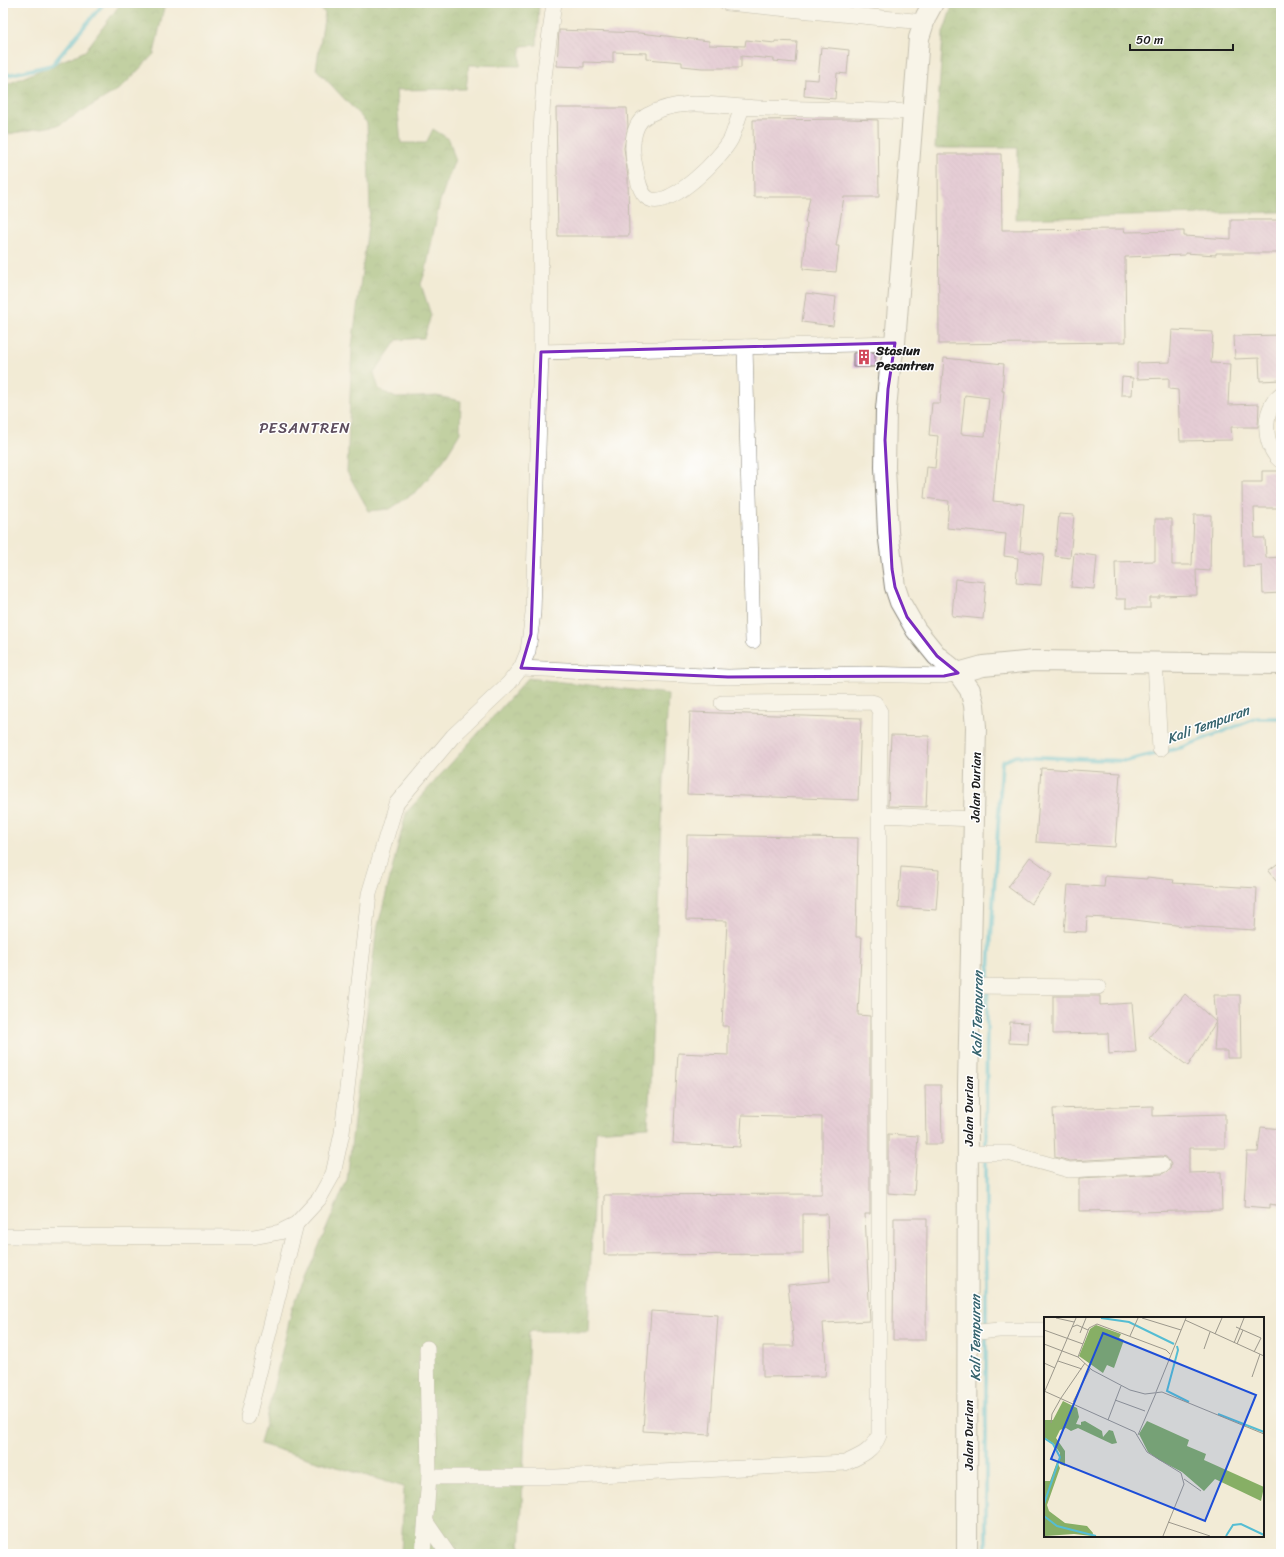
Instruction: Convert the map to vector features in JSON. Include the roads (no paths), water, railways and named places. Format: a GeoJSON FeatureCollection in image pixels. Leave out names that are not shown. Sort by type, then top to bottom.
{"type":"FeatureCollection","features":[{"type":"Feature","properties":{"kind":"main road","name":"Jalan Durian"},"geometry":{"type":"LineString","coordinates":[[933,3],[924,22],[919,38],[895,343],[888,388],[885,440],[888,532],[895,587],[907,617],[916,630],[937,656],[958,673],[970,690],[974,705],[976,727],[970,986],[976,1152],[975,1332],[967,1554]]}},
{"type":"Feature","properties":{"kind":"main road"},"geometry":{"type":"LineString","coordinates":[[958,673],[983,666],[1034,661],[1281,664]]}},
{"type":"Feature","properties":{"kind":"street"},"geometry":{"type":"LineString","coordinates":[[3,1236],[253,1237],[280,1232],[296,1224],[319,1199],[333,1174],[343,1125],[369,894],[396,804],[453,736],[509,683],[521,668],[528,651],[531,634],[541,352],[540,151],[544,77],[554,3]]}},
{"type":"Feature","properties":{"kind":"street"},"geometry":{"type":"LineString","coordinates":[[727,3],[924,22]]}},
{"type":"Feature","properties":{"kind":"street"},"geometry":{"type":"LineString","coordinates":[[742,108],[730,139],[720,155],[705,171],[687,186],[669,196],[656,201],[648,199],[640,189],[635,166],[634,140],[638,124],[647,115],[684,104],[742,108],[913,112]]}},
{"type":"Feature","properties":{"kind":"street"},"geometry":{"type":"LineString","coordinates":[[541,352],[895,343]]}},
{"type":"Feature","properties":{"kind":"street"},"geometry":{"type":"LineString","coordinates":[[745,347],[753,641]]}},
{"type":"Feature","properties":{"kind":"street"},"geometry":{"type":"LineString","coordinates":[[1281,394],[1275,398],[1268,410],[1266,425],[1270,447],[1281,461]]}},
{"type":"Feature","properties":{"kind":"street"},"geometry":{"type":"LineString","coordinates":[[1155,662],[1160,749]]}},
{"type":"Feature","properties":{"kind":"street"},"geometry":{"type":"LineString","coordinates":[[521,668],[728,677],[863,674],[944,676],[958,673]]}},
{"type":"Feature","properties":{"kind":"street"},"geometry":{"type":"LineString","coordinates":[[429,1477],[556,1477],[845,1463],[865,1454],[876,1444],[879,1435],[880,712],[875,704],[871,702],[722,703]]}},
{"type":"Feature","properties":{"kind":"street"},"geometry":{"type":"LineString","coordinates":[[879,815],[974,819]]}},
{"type":"Feature","properties":{"kind":"street"},"geometry":{"type":"LineString","coordinates":[[970,986],[1098,987]]}},
{"type":"Feature","properties":{"kind":"street"},"geometry":{"type":"LineString","coordinates":[[976,1152],[1008,1153],[1069,1170],[1162,1165]]}},
{"type":"Feature","properties":{"kind":"street"},"geometry":{"type":"LineString","coordinates":[[248,1417],[296,1224]]}},
{"type":"Feature","properties":{"kind":"street"},"geometry":{"type":"LineString","coordinates":[[975,1332],[999,1330],[1044,1330]]}},
{"type":"Feature","properties":{"kind":"street"},"geometry":{"type":"LineString","coordinates":[[423,1554],[429,1477],[427,1348]]}},
{"type":"Feature","properties":{"kind":"street"},"geometry":{"type":"LineString","coordinates":[[426,1522],[448,1554]]}},
{"type":"Feature","properties":{"kind":"waterway"},"geometry":{"type":"LineString","coordinates":[[3,76],[52,65],[104,3]]}},
{"type":"Feature","properties":{"kind":"waterway","name":"Kali Tempuran"},"geometry":{"type":"LineString","coordinates":[[986,1150],[987,1003],[1002,762],[1016,756],[1126,761],[1183,747],[1257,718],[1281,718]]}},
{"type":"Feature","properties":{"kind":"waterway","name":"Kali Tempuran"},"geometry":{"type":"LineString","coordinates":[[986,1156],[986,1328]]}},
{"type":"Feature","properties":{"kind":"waterway","name":"Kali Tempuran"},"geometry":{"type":"LineString","coordinates":[[986,1334],[986,1554]]}},
{"type":"Feature","properties":{"kind":"place","name":"Stasiun Pesantren"},"geometry":{"type":"Point","coordinates":[864,357]}},
{"type":"Feature","properties":{"kind":"district","name":"PESANTREN"},"geometry":{"type":"Point","coordinates":[305,428]}}]}
